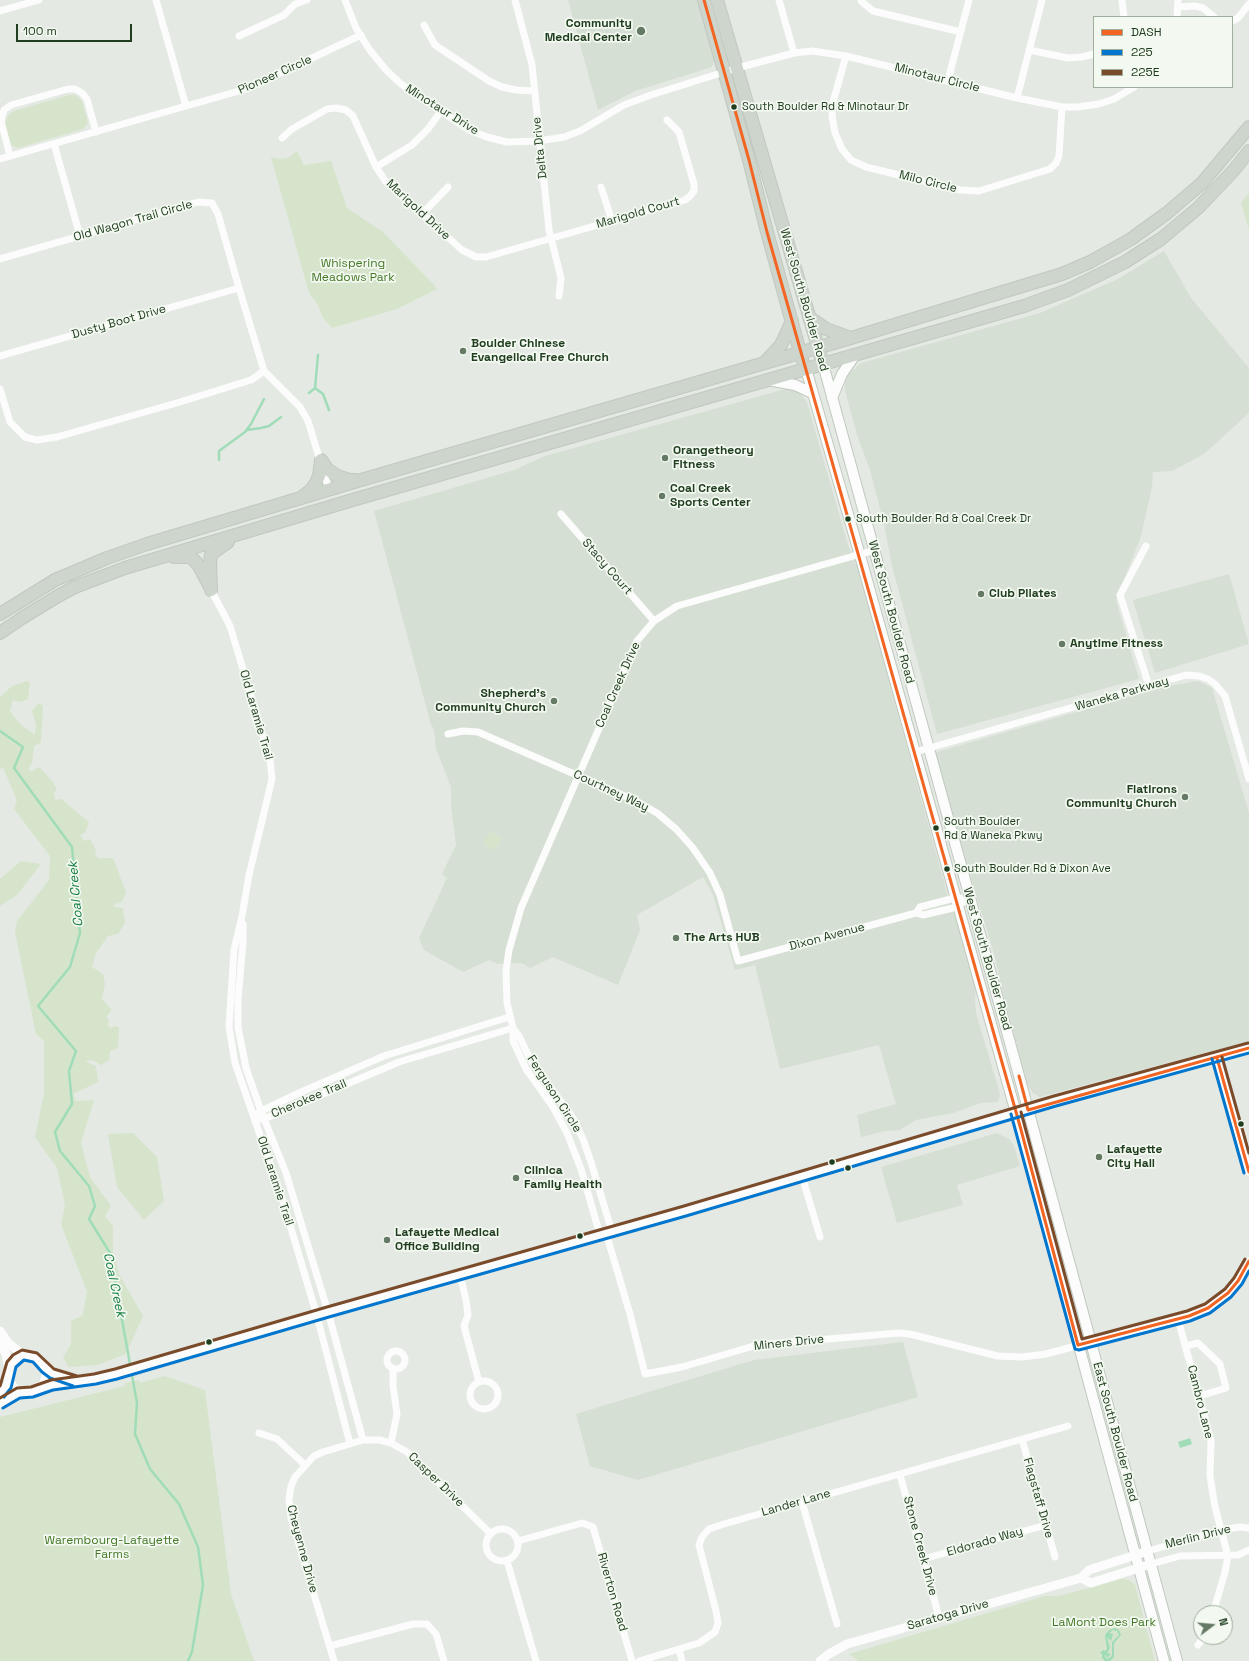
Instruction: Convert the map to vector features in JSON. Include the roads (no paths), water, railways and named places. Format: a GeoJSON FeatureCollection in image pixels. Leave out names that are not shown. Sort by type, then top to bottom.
{"type":"FeatureCollection","features":[{"type":"Feature","properties":{"kind":"main road","name":"West South Boulder Road"},"geometry":{"type":"LineString","coordinates":[[704,0],[725,72],[766,232],[860,555],[1016,1113]]}},
{"type":"Feature","properties":{"kind":"main road","name":"West South Boulder Road"},"geometry":{"type":"LineString","coordinates":[[717,0],[823,364],[1028,1110]]}},
{"type":"Feature","properties":{"kind":"main road"},"geometry":{"type":"LineString","coordinates":[[0,614],[54,580],[101,560],[144,546],[361,480],[851,338],[1062,274],[1090,262],[1131,239],[1186,198],[1211,173],[1249,127]]}},
{"type":"Feature","properties":{"kind":"main road"},"geometry":{"type":"LineString","coordinates":[[0,633],[40,606],[75,587],[125,568],[309,513],[1024,306],[1068,290],[1104,273],[1161,239],[1188,217],[1234,170],[1249,151]]}},
{"type":"Feature","properties":{"kind":"main road"},"geometry":{"type":"LineString","coordinates":[[809,317],[826,329],[851,338]]}},
{"type":"Feature","properties":{"kind":"main road"},"geometry":{"type":"LineString","coordinates":[[766,362],[781,345],[792,321]]}},
{"type":"Feature","properties":{"kind":"main road"},"geometry":{"type":"LineString","coordinates":[[832,398],[842,374],[855,355]]}},
{"type":"Feature","properties":{"kind":"main road"},"geometry":{"type":"LineString","coordinates":[[768,380],[794,385],[812,393]]}},
{"type":"Feature","properties":{"kind":"main road"},"geometry":{"type":"LineString","coordinates":[[320,460],[327,469],[337,476],[349,480],[361,480]]}},
{"type":"Feature","properties":{"kind":"main road"},"geometry":{"type":"LineString","coordinates":[[297,500],[305,495],[316,483],[321,468],[320,460]]}},
{"type":"Feature","properties":{"kind":"main road"},"geometry":{"type":"LineString","coordinates":[[309,513],[325,500],[329,490]]}},
{"type":"Feature","properties":{"kind":"main road"},"geometry":{"type":"LineString","coordinates":[[211,590],[211,554],[241,534]]}},
{"type":"Feature","properties":{"kind":"main road"},"geometry":{"type":"LineString","coordinates":[[163,557],[189,557],[194,560],[199,566],[211,590]]}},
{"type":"Feature","properties":{"kind":"main road","name":"East South Boulder Road"},"geometry":{"type":"LineString","coordinates":[[1028,1110],[1177,1661]]}},
{"type":"Feature","properties":{"kind":"main road","name":"East South Boulder Road"},"geometry":{"type":"LineString","coordinates":[[1016,1113],[1164,1661]]}},
{"type":"Feature","properties":{"kind":"street"},"geometry":{"type":"LineString","coordinates":[[0,11],[39,0]]}},
{"type":"Feature","properties":{"kind":"street"},"geometry":{"type":"LineString","coordinates":[[156,0],[186,106]]}},
{"type":"Feature","properties":{"kind":"street"},"geometry":{"type":"LineString","coordinates":[[239,36],[284,15],[293,2],[307,0]]}},
{"type":"Feature","properties":{"kind":"street","name":"Minotaur Drive"},"geometry":{"type":"LineString","coordinates":[[345,0],[356,28],[378,59],[401,84],[469,130],[487,137],[507,142],[539,142],[564,137],[580,131],[624,105],[737,68]]}},
{"type":"Feature","properties":{"kind":"street","name":"Delta Drive"},"geometry":{"type":"LineString","coordinates":[[515,0],[532,65],[539,142],[551,239],[561,278],[559,296]]}},
{"type":"Feature","properties":{"kind":"street"},"geometry":{"type":"LineString","coordinates":[[779,0],[794,53]]}},
{"type":"Feature","properties":{"kind":"street"},"geometry":{"type":"LineString","coordinates":[[948,80],[969,0]]}},
{"type":"Feature","properties":{"kind":"street"},"geometry":{"type":"LineString","coordinates":[[1017,98],[1042,0]]}},
{"type":"Feature","properties":{"kind":"street"},"geometry":{"type":"LineString","coordinates":[[1122,1],[1124,16]]}},
{"type":"Feature","properties":{"kind":"street"},"geometry":{"type":"LineString","coordinates":[[861,2],[872,11],[961,32]]}},
{"type":"Feature","properties":{"kind":"street"},"geometry":{"type":"LineString","coordinates":[[1177,16],[1178,3],[1203,8],[1213,16]]}},
{"type":"Feature","properties":{"kind":"street"},"geometry":{"type":"LineString","coordinates":[[1233,20],[1238,18],[1249,4]]}},
{"type":"Feature","properties":{"kind":"street"},"geometry":{"type":"LineString","coordinates":[[424,26],[435,45],[489,81],[502,87],[516,90],[534,91]]}},
{"type":"Feature","properties":{"kind":"street","name":"Pioneer Circle"},"geometry":{"type":"LineString","coordinates":[[0,159],[246,89],[361,35]]}},
{"type":"Feature","properties":{"kind":"street"},"geometry":{"type":"LineString","coordinates":[[1029,50],[1068,58],[1093,54]]}},
{"type":"Feature","properties":{"kind":"street","name":"Minotaur Circle"},"geometry":{"type":"LineString","coordinates":[[737,68],[794,53],[812,52],[846,56],[1017,98],[1062,107],[1078,107],[1099,104],[1114,99],[1132,88]]}},
{"type":"Feature","properties":{"kind":"street","name":"Milo Circle"},"geometry":{"type":"LineString","coordinates":[[846,56],[833,102],[832,116],[835,133],[842,149],[851,160],[866,167],[960,190],[979,190],[1050,169],[1056,163],[1059,156],[1062,107]]}},
{"type":"Feature","properties":{"kind":"street"},"geometry":{"type":"LineString","coordinates":[[10,156],[0,121],[4,110],[11,105],[68,89],[75,89],[82,93],[87,99],[96,132]]}},
{"type":"Feature","properties":{"kind":"street","name":"Marigold Drive"},"geometry":{"type":"LineString","coordinates":[[282,138],[292,129],[327,109],[336,108],[346,110],[353,116],[376,167],[386,182],[462,250],[476,257],[486,257],[551,239]]}},
{"type":"Feature","properties":{"kind":"street"},"geometry":{"type":"LineString","coordinates":[[376,167],[412,145],[428,129],[441,111]]}},
{"type":"Feature","properties":{"kind":"street","name":"Marigold Court"},"geometry":{"type":"LineString","coordinates":[[551,239],[685,200],[694,191],[694,184],[679,132],[667,120]]}},
{"type":"Feature","properties":{"kind":"street"},"geometry":{"type":"LineString","coordinates":[[54,144],[80,236]]}},
{"type":"Feature","properties":{"kind":"street"},"geometry":{"type":"LineString","coordinates":[[422,214],[448,187]]}},
{"type":"Feature","properties":{"kind":"street"},"geometry":{"type":"LineString","coordinates":[[601,187],[612,221]]}},
{"type":"Feature","properties":{"kind":"street","name":"Old Wagon Trail Circle"},"geometry":{"type":"LineString","coordinates":[[0,259],[198,202],[212,203],[218,214],[238,288],[264,371],[300,407],[308,421],[329,490]]}},
{"type":"Feature","properties":{"kind":"street","name":"Dusty Boot Drive"},"geometry":{"type":"LineString","coordinates":[[0,356],[238,288]]}},
{"type":"Feature","properties":{"kind":"street"},"geometry":{"type":"LineString","coordinates":[[0,389],[10,422],[25,437],[37,440],[57,437],[180,402],[251,380],[264,371]]}},
{"type":"Feature","properties":{"kind":"street","name":"Stacy Court"},"geometry":{"type":"LineString","coordinates":[[561,514],[654,621]]}},
{"type":"Feature","properties":{"kind":"street"},"geometry":{"type":"LineString","coordinates":[[1146,546],[1120,595],[1149,686]]}},
{"type":"Feature","properties":{"kind":"street","name":"Coal Creek Drive"},"geometry":{"type":"LineString","coordinates":[[534,880],[636,642],[654,621],[677,606],[875,550]]}},
{"type":"Feature","properties":{"kind":"street","name":"Old Laramie Trail"},"geometry":{"type":"LineString","coordinates":[[211,590],[230,626],[270,759],[272,779],[249,876],[234,950],[229,1027],[235,1063],[273,1170],[316,1316],[350,1444]]}},
{"type":"Feature","properties":{"kind":"street","name":"Waneka Parkway"},"geometry":{"type":"LineString","coordinates":[[915,752],[1186,675],[1199,676],[1208,679],[1215,684],[1225,696],[1249,779]]}},
{"type":"Feature","properties":{"kind":"street","name":"Courtney Way"},"geometry":{"type":"LineString","coordinates":[[448,734],[463,731],[478,732],[636,801],[656,813],[676,829],[693,848],[710,873],[720,895],[738,961]]}},
{"type":"Feature","properties":{"kind":"street","name":"Ferguson Circle"},"geometry":{"type":"LineString","coordinates":[[534,880],[520,908],[509,950],[506,983],[513,1041],[520,1058],[534,1081],[553,1107],[567,1133],[606,1233]]}},
{"type":"Feature","properties":{"kind":"street","name":"Dixon Avenue"},"geometry":{"type":"LineString","coordinates":[[738,961],[916,913],[920,907],[957,902],[970,898]]}},
{"type":"Feature","properties":{"kind":"street","name":"Old Laramie Trail"},"geometry":{"type":"LineString","coordinates":[[242,916],[243,943],[238,999],[238,1027],[246,1068],[264,1119],[286,1173],[328,1312],[363,1440]]}},
{"type":"Feature","properties":{"kind":"street","name":"Cherokee Trail"},"geometry":{"type":"LineString","coordinates":[[254,1118],[261,1111],[312,1086],[384,1056],[510,1017]]}},
{"type":"Feature","properties":{"kind":"street","name":"Ferguson Circle"},"geometry":{"type":"LineString","coordinates":[[512,1028],[519,1036],[531,1060],[573,1118],[583,1139],[592,1162],[606,1233]]}},
{"type":"Feature","properties":{"kind":"street","name":"Cherokee Trail"},"geometry":{"type":"LineString","coordinates":[[254,1118],[264,1119],[399,1062],[512,1028]]}},
{"type":"Feature","properties":{"kind":"street"},"geometry":{"type":"LineString","coordinates":[[0,1404],[14,1395],[32,1392],[39,1388],[95,1379],[151,1365],[328,1312],[606,1233],[1016,1113],[1249,1048]]}},
{"type":"Feature","properties":{"kind":"street"},"geometry":{"type":"LineString","coordinates":[[1217,1058],[1249,1172]]}},
{"type":"Feature","properties":{"kind":"street"},"geometry":{"type":"LineString","coordinates":[[802,1176],[820,1236]]}},
{"type":"Feature","properties":{"kind":"street","name":"Miners Drive"},"geometry":{"type":"LineString","coordinates":[[606,1233],[630,1314],[645,1374],[682,1366],[757,1345],[899,1333],[910,1334],[998,1356],[1022,1357],[1046,1354],[1078,1345]]}},
{"type":"Feature","properties":{"kind":"street"},"geometry":{"type":"LineString","coordinates":[[1078,1345],[1189,1316],[1208,1308],[1228,1293],[1238,1281],[1249,1261]]}},
{"type":"Feature","properties":{"kind":"street"},"geometry":{"type":"LineString","coordinates":[[460,1275],[468,1315],[464,1326],[480,1382]]}},
{"type":"Feature","properties":{"kind":"street","name":"Cambro Lane"},"geometry":{"type":"LineString","coordinates":[[1178,1319],[1211,1441],[1210,1476],[1215,1507],[1228,1556]]}},
{"type":"Feature","properties":{"kind":"street"},"geometry":{"type":"LineString","coordinates":[[0,1331],[10,1344],[24,1355],[38,1359],[45,1368],[52,1373],[75,1381]]}},
{"type":"Feature","properties":{"kind":"street"},"geometry":{"type":"LineString","coordinates":[[0,1343],[6,1354],[9,1373],[14,1387],[25,1392]]}},
{"type":"Feature","properties":{"kind":"street"},"geometry":{"type":"LineString","coordinates":[[1186,1346],[1198,1343],[1220,1364],[1226,1388],[1200,1396]]}},
{"type":"Feature","properties":{"kind":"street"},"geometry":{"type":"LineString","coordinates":[[0,1394],[6,1386],[9,1373],[16,1359],[24,1355]]}},
{"type":"Feature","properties":{"kind":"street"},"geometry":{"type":"LineString","coordinates":[[39,1388],[45,1379],[45,1368]]}},
{"type":"Feature","properties":{"kind":"street"},"geometry":{"type":"LineString","coordinates":[[390,1442],[397,1414],[393,1386],[393,1368]]}},
{"type":"Feature","properties":{"kind":"street","name":"Lander Lane"},"geometry":{"type":"LineString","coordinates":[[639,1661],[699,1643],[707,1639],[715,1632],[718,1622],[716,1611],[699,1545],[702,1537],[709,1529],[1068,1426]]}},
{"type":"Feature","properties":{"kind":"street"},"geometry":{"type":"LineString","coordinates":[[259,1433],[277,1439],[305,1465]]}},
{"type":"Feature","properties":{"kind":"street","name":"Flagstaff Drive"},"geometry":{"type":"LineString","coordinates":[[1022,1439],[1055,1556]]}},
{"type":"Feature","properties":{"kind":"street","name":"Casper Drive"},"geometry":{"type":"LineString","coordinates":[[350,1444],[363,1440],[380,1440],[390,1442],[407,1452],[491,1534]]}},
{"type":"Feature","properties":{"kind":"street","name":"Cheyenne Drive"},"geometry":{"type":"LineString","coordinates":[[334,1661],[290,1512],[289,1499],[291,1486],[295,1477],[314,1456],[350,1444]]}},
{"type":"Feature","properties":{"kind":"street","name":"Stone Creek Drive"},"geometry":{"type":"LineString","coordinates":[[900,1475],[939,1617]]}},
{"type":"Feature","properties":{"kind":"street"},"geometry":{"type":"LineString","coordinates":[[802,1502],[837,1624]]}},
{"type":"Feature","properties":{"kind":"street","name":"Riverton Road"},"geometry":{"type":"LineString","coordinates":[[518,1541],[582,1523],[590,1525],[594,1530],[632,1661]]}},
{"type":"Feature","properties":{"kind":"street","name":"Eldorado Way"},"geometry":{"type":"LineString","coordinates":[[923,1559],[1046,1525]]}},
{"type":"Feature","properties":{"kind":"street","name":"Merlin Drive"},"geometry":{"type":"LineString","coordinates":[[1148,1551],[1221,1530],[1240,1527],[1249,1528]]}},
{"type":"Feature","properties":{"kind":"street"},"geometry":{"type":"LineString","coordinates":[[498,1529],[513,1532],[518,1541],[519,1546],[515,1555],[503,1562],[494,1559],[488,1552],[486,1543],[491,1534],[498,1529]]}},
{"type":"Feature","properties":{"kind":"street","name":"Merlin Drive"},"geometry":{"type":"LineString","coordinates":[[1151,1564],[1180,1556],[1228,1556],[1238,1555],[1249,1550]]}},
{"type":"Feature","properties":{"kind":"street","name":"Saratoga Drive"},"geometry":{"type":"LineString","coordinates":[[820,1661],[833,1651],[847,1644],[1081,1578],[1089,1570],[1148,1551]]}},
{"type":"Feature","properties":{"kind":"street"},"geometry":{"type":"LineString","coordinates":[[1215,1605],[1228,1556]]}},
{"type":"Feature","properties":{"kind":"street"},"geometry":{"type":"LineString","coordinates":[[507,1561],[536,1661]]}},
{"type":"Feature","properties":{"kind":"street","name":"Saratoga Drive"},"geometry":{"type":"LineString","coordinates":[[1081,1578],[1091,1583],[1151,1564]]}},
{"type":"Feature","properties":{"kind":"street"},"geometry":{"type":"LineString","coordinates":[[330,1646],[413,1624],[427,1624],[436,1634],[444,1661]]}},
{"type":"Feature","properties":{"kind":"street"},"geometry":{"type":"LineString","coordinates":[[679,1649],[682,1661]]}},
{"type":"Feature","properties":{"kind":"waterway"},"geometry":{"type":"LineString","coordinates":[[309,393],[315,388],[318,355]]}},
{"type":"Feature","properties":{"kind":"waterway"},"geometry":{"type":"LineString","coordinates":[[315,388],[323,394],[329,410]]}},
{"type":"Feature","properties":{"kind":"waterway"},"geometry":{"type":"LineString","coordinates":[[219,460],[219,451],[245,432],[251,424],[264,399]]}},
{"type":"Feature","properties":{"kind":"waterway"},"geometry":{"type":"LineString","coordinates":[[247,430],[269,426],[281,417]]}},
{"type":"Feature","properties":{"kind":"waterway","name":"Coal Creek"},"geometry":{"type":"LineString","coordinates":[[0,731],[23,747],[14,768],[72,847],[80,933],[70,967],[38,1006],[76,1051],[69,1071],[72,1104],[55,1132],[60,1151],[89,1186],[95,1206],[89,1219],[110,1253],[137,1403],[135,1434],[150,1469],[179,1504],[198,1547],[203,1585],[192,1652],[188,1661]]}},
{"type":"Feature","properties":{"kind":"place","name":"Community Medical Center"},"geometry":{"type":"Point","coordinates":[641,31]}},
{"type":"Feature","properties":{"kind":"place","name":"South Boulder Rd & Minotaur Dr"},"geometry":{"type":"Point","coordinates":[734,107]}},
{"type":"Feature","properties":{"kind":"place","name":"Boulder Chinese Evangelical Free Church"},"geometry":{"type":"Point","coordinates":[463,351]}},
{"type":"Feature","properties":{"kind":"place","name":"Orangetheory Fitness"},"geometry":{"type":"Point","coordinates":[665,458]}},
{"type":"Feature","properties":{"kind":"place","name":"Coal Creek Sports Center"},"geometry":{"type":"Point","coordinates":[662,496]}},
{"type":"Feature","properties":{"kind":"place","name":"South Boulder Rd & Coal Creek Dr"},"geometry":{"type":"Point","coordinates":[848,519]}},
{"type":"Feature","properties":{"kind":"place","name":"Club Pilates"},"geometry":{"type":"Point","coordinates":[981,594]}},
{"type":"Feature","properties":{"kind":"place","name":"Anytime Fitness"},"geometry":{"type":"Point","coordinates":[1062,644]}},
{"type":"Feature","properties":{"kind":"place","name":"Shepherd's Community Church"},"geometry":{"type":"Point","coordinates":[554,701]}},
{"type":"Feature","properties":{"kind":"place","name":"Flatirons Community Church"},"geometry":{"type":"Point","coordinates":[1185,797]}},
{"type":"Feature","properties":{"kind":"place","name":"South Boulder Rd & Waneka Pkwy"},"geometry":{"type":"Point","coordinates":[936,828]}},
{"type":"Feature","properties":{"kind":"place","name":"South Boulder Rd & Dixon Ave"},"geometry":{"type":"Point","coordinates":[947,869]}},
{"type":"Feature","properties":{"kind":"place","name":"The Arts HUB"},"geometry":{"type":"Point","coordinates":[676,938]}},
{"type":"Feature","properties":{"kind":"place","name":"Lafayette City Hall"},"geometry":{"type":"Point","coordinates":[1099,1157]}},
{"type":"Feature","properties":{"kind":"place","name":"Clinica Family Health"},"geometry":{"type":"Point","coordinates":[516,1178]}},
{"type":"Feature","properties":{"kind":"place","name":"Lafayette Medical Office Building"},"geometry":{"type":"Point","coordinates":[387,1240]}},
{"type":"Feature","properties":{"kind":"park label","name":"Whispering Meadows Park"},"geometry":{"type":"Point","coordinates":[353,271]}},
{"type":"Feature","properties":{"kind":"park label","name":"Warembourg-Lafayette Farms"},"geometry":{"type":"Point","coordinates":[112,1548]}},
{"type":"Feature","properties":{"kind":"park label","name":"LaMont Does Park"},"geometry":{"type":"Point","coordinates":[1104,1623]}}]}
